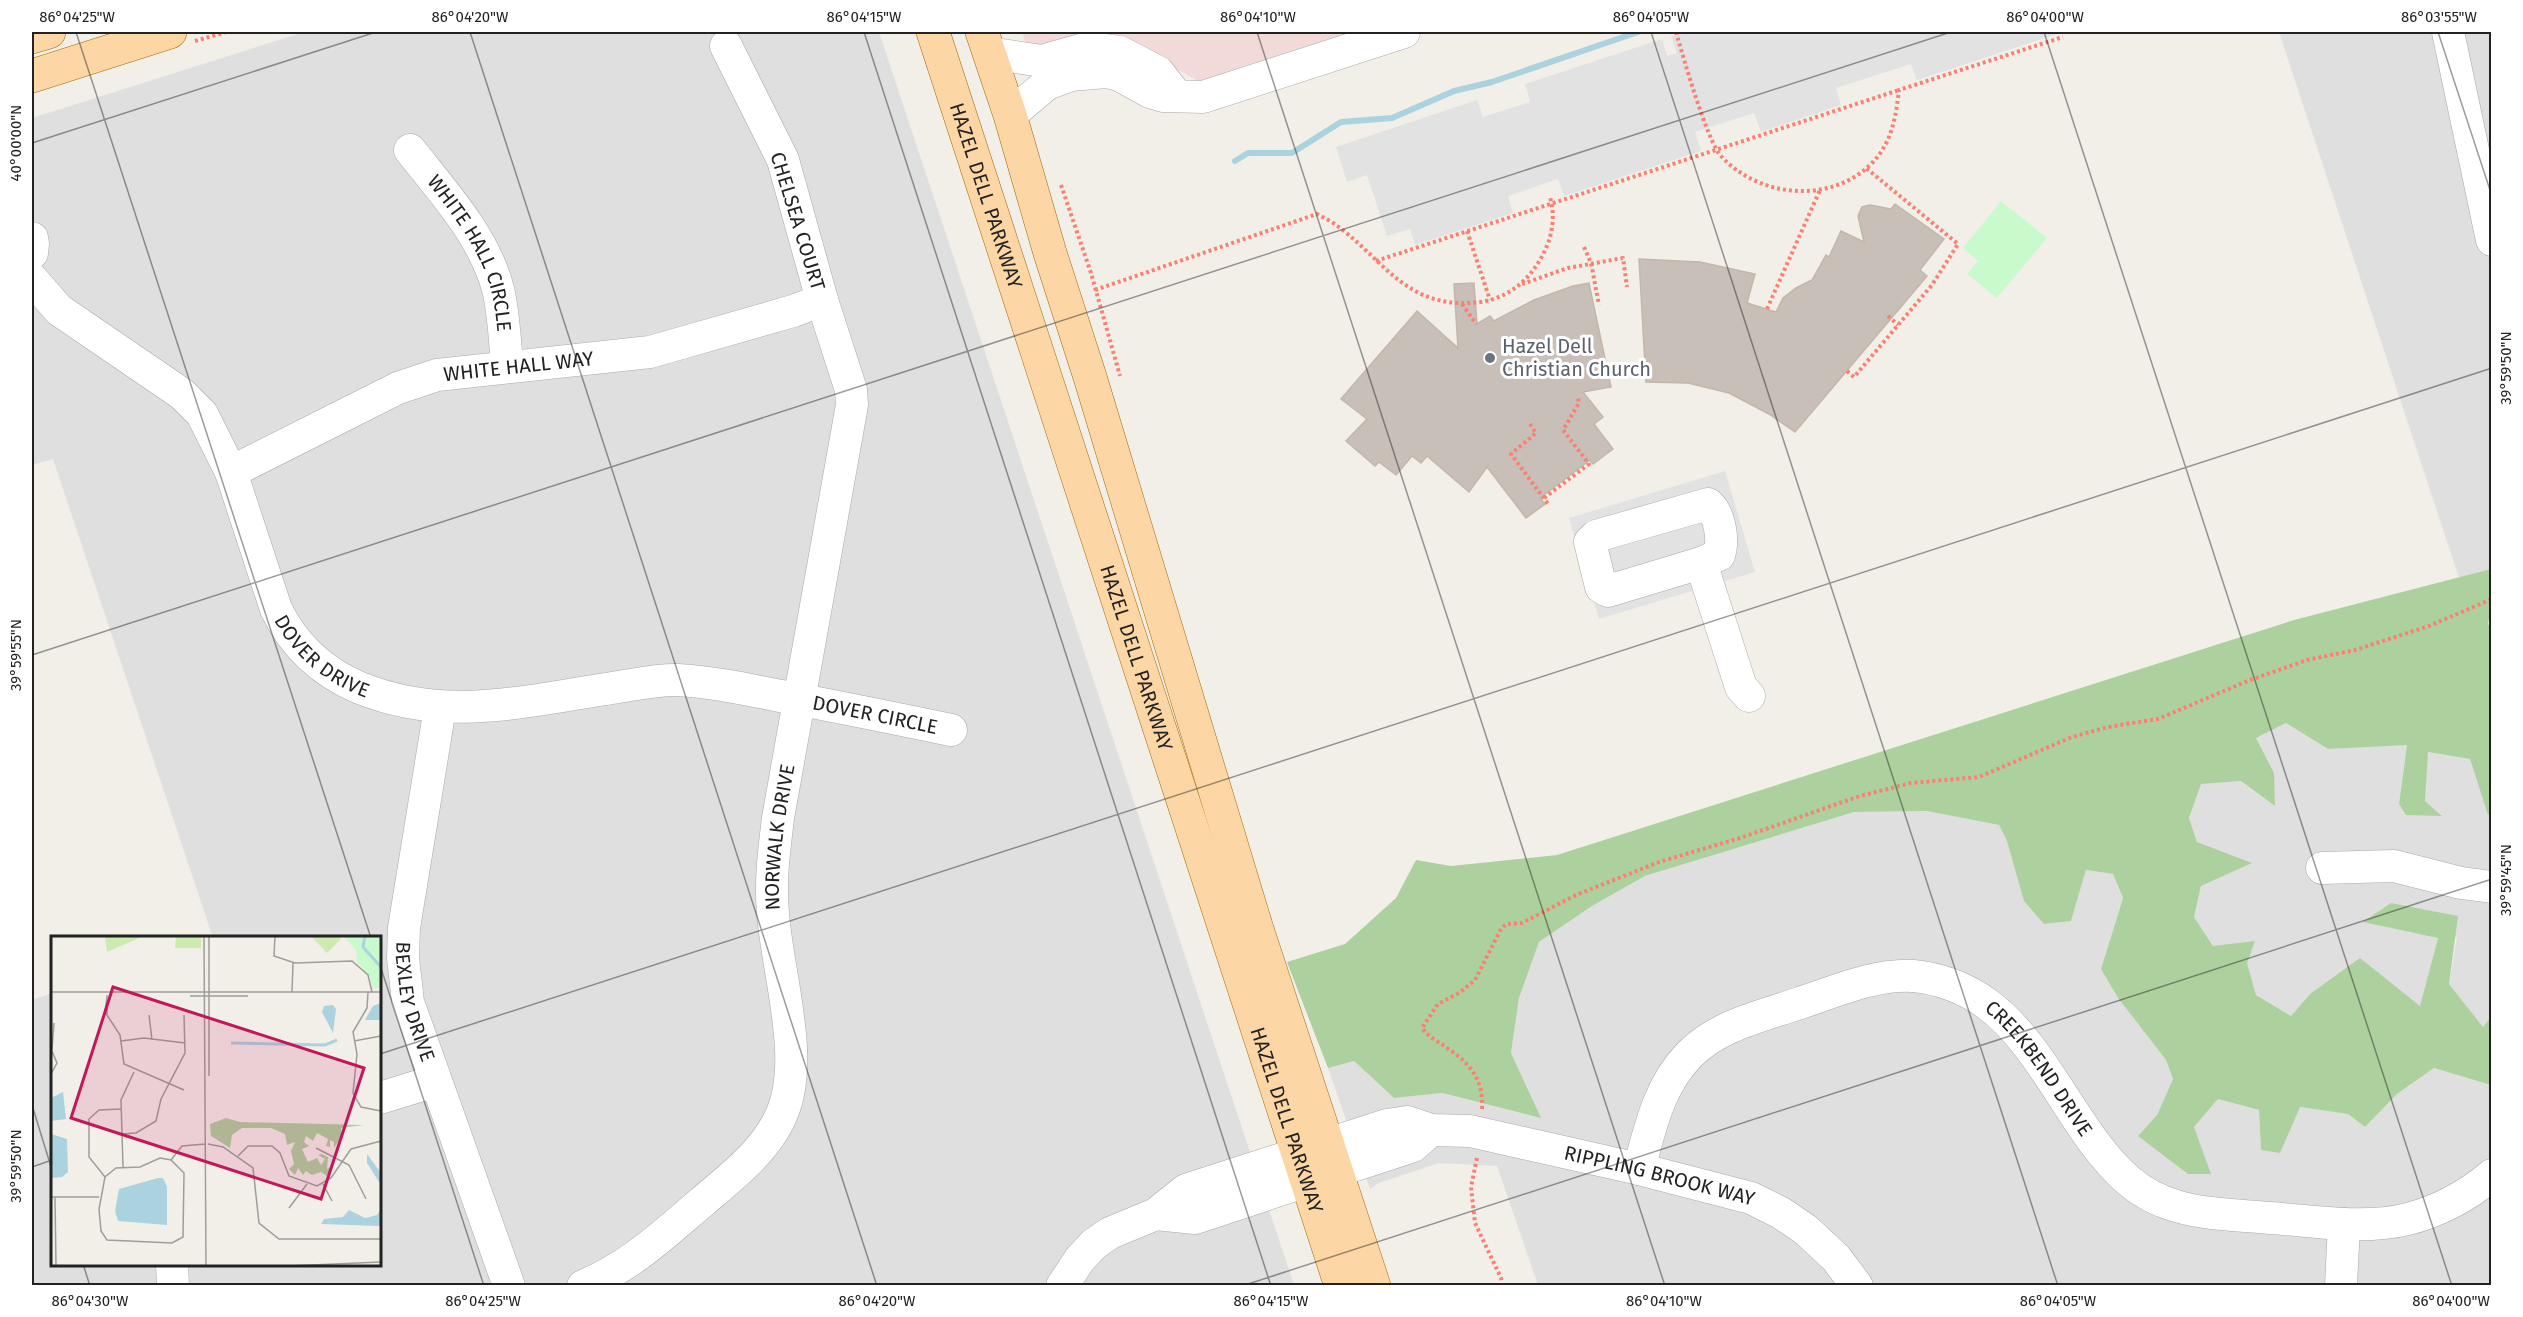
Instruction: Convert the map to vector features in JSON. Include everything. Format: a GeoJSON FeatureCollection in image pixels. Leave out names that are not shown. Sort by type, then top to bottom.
{"type":"FeatureCollection","features":[{"type":"Feature","properties":{"kind":"main road"},"geometry":{"type":"LineString","coordinates":[[32,37],[49,32]]}},
{"type":"Feature","properties":{"kind":"main road"},"geometry":{"type":"LineString","coordinates":[[32,76],[170,32]]}},
{"type":"Feature","properties":{"kind":"main road","name":"HAZEL DELL PARKWAY"},"geometry":{"type":"LineString","coordinates":[[933,32],[1202,853],[1317,1163],[1374,1286]]}},
{"type":"Feature","properties":{"kind":"main road","name":"HAZEL DELL PARKWAY"},"geometry":{"type":"LineString","coordinates":[[986,42],[1256,926],[1317,1163],[1341,1286]]}},
{"type":"Feature","properties":{"kind":"street"},"geometry":{"type":"LineString","coordinates":[[1010,115],[1047,84],[1059,79],[1094,72],[1119,75],[1150,92],[1163,96],[1203,97],[1404,32]]}},
{"type":"Feature","properties":{"kind":"street"},"geometry":{"type":"LineString","coordinates":[[2448,32],[2492,240]]}},
{"type":"Feature","properties":{"kind":"street"},"geometry":{"type":"LineString","coordinates":[[986,42],[1042,61],[1088,48],[1120,52],[1158,72],[1176,95]]}},
{"type":"Feature","properties":{"kind":"street","name":"CHELSEA COURT"},"geometry":{"type":"LineString","coordinates":[[726,45],[783,160],[822,300]]}},
{"type":"Feature","properties":{"kind":"street","name":"WHITE HALL CIRCLE"},"geometry":{"type":"LineString","coordinates":[[410,150],[458,211],[483,250],[498,289],[507,367]]}},
{"type":"Feature","properties":{"kind":"street"},"geometry":{"type":"LineString","coordinates":[[32,238],[32,253]]}},
{"type":"Feature","properties":{"kind":"street","name":"DOVER DRIVE"},"geometry":{"type":"LineString","coordinates":[[32,279],[59,310],[182,394],[202,414],[231,472],[276,609],[287,631],[302,650],[322,668],[344,681],[375,694],[440,708],[488,706],[676,680],[727,686],[800,700]]}},
{"type":"Feature","properties":{"kind":"street","name":"WHITE HALL WAY"},"geometry":{"type":"LineString","coordinates":[[231,472],[398,388],[437,375],[650,352],[822,300]]}},
{"type":"Feature","properties":{"kind":"street","name":"NORWALK DRIVE"},"geometry":{"type":"LineString","coordinates":[[583,1286],[638,1256],[742,1168],[764,1146],[780,1119],[790,1091],[791,1045],[773,916],[770,876],[852,405],[851,390],[822,300]]}},
{"type":"Feature","properties":{"kind":"street"},"geometry":{"type":"LineString","coordinates":[[1701,563],[1741,687],[1749,696]]}},
{"type":"Feature","properties":{"kind":"street","name":"DOVER CIRCLE"},"geometry":{"type":"LineString","coordinates":[[800,700],[951,730]]}},
{"type":"Feature","properties":{"kind":"street","name":"BEXLEY DRIVE"},"geometry":{"type":"LineString","coordinates":[[440,708],[404,928],[403,958],[408,1002],[509,1286]]}},
{"type":"Feature","properties":{"kind":"street"},"geometry":{"type":"LineString","coordinates":[[2322,868],[2394,866],[2461,883],[2492,887]]}},
{"type":"Feature","properties":{"kind":"street","name":"CREEKBEND DRIVE"},"geometry":{"type":"LineString","coordinates":[[1639,1168],[1654,1113],[1664,1089],[1675,1071],[1698,1047],[1734,1025],[1859,984],[1913,976],[1960,988],[1987,1004],[2006,1021],[2109,1160],[2130,1182],[2158,1200],[2191,1210],[2344,1224],[2386,1223],[2426,1213],[2454,1201],[2492,1175]]}},
{"type":"Feature","properties":{"kind":"street"},"geometry":{"type":"LineString","coordinates":[[381,1098],[435,1081]]}},
{"type":"Feature","properties":{"kind":"street","name":"RIPPLING BROOK WAY"},"geometry":{"type":"LineString","coordinates":[[1062,1286],[1080,1259],[1094,1244],[1110,1233],[1156,1214],[1195,1218],[1317,1163],[1413,1146],[1431,1130],[1456,1129],[1639,1168],[1730,1191],[1774,1209],[1820,1241],[1846,1268],[1857,1286]]}},
{"type":"Feature","properties":{"kind":"street"},"geometry":{"type":"LineString","coordinates":[[2341,1286],[2344,1224]]}},
{"type":"Feature","properties":{"kind":"street"},"geometry":{"type":"LineString","coordinates":[[172,1266],[173,1286]]}},
{"type":"Feature","properties":{"kind":"path"},"geometry":{"type":"LineString","coordinates":[[1676,33],[1716,150],[1735,170],[1775,190],[1796,192],[1820,189],[1857,175],[1866,168],[1886,143],[1895,121],[1899,90]]}},
{"type":"Feature","properties":{"kind":"path"},"geometry":{"type":"LineString","coordinates":[[1376,261],[2063,37]]}},
{"type":"Feature","properties":{"kind":"path"},"geometry":{"type":"LineString","coordinates":[[1846,371],[1854,377],[1932,285],[1958,244],[1866,168]]}},
{"type":"Feature","properties":{"kind":"path"},"geometry":{"type":"LineString","coordinates":[[1057,176],[1091,273]]}},
{"type":"Feature","properties":{"kind":"path"},"geometry":{"type":"LineString","coordinates":[[1767,309],[1820,189]]}},
{"type":"Feature","properties":{"kind":"path"},"geometry":{"type":"LineString","coordinates":[[1521,284],[1541,260],[1551,236],[1552,204],[1550,197]]}},
{"type":"Feature","properties":{"kind":"path"},"geometry":{"type":"LineString","coordinates":[[1095,290],[1317,214],[1340,227],[1400,283],[1429,298],[1449,304],[1490,300],[1521,284],[1591,263],[1623,258],[1627,287]]}},
{"type":"Feature","properties":{"kind":"path"},"geometry":{"type":"LineString","coordinates":[[1467,231],[1490,300]]}},
{"type":"Feature","properties":{"kind":"path"},"geometry":{"type":"LineString","coordinates":[[1584,247],[1591,263],[1599,305]]}},
{"type":"Feature","properties":{"kind":"path"},"geometry":{"type":"LineString","coordinates":[[1462,304],[1476,324]]}},
{"type":"Feature","properties":{"kind":"path"},"geometry":{"type":"LineString","coordinates":[[1888,316],[1898,325]]}},
{"type":"Feature","properties":{"kind":"path"},"geometry":{"type":"LineString","coordinates":[[1544,498],[1589,464],[1563,430],[1579,403],[1578,397]]}},
{"type":"Feature","properties":{"kind":"path"},"geometry":{"type":"LineString","coordinates":[[1530,424],[1536,433],[1511,454],[1548,504]]}},
{"type":"Feature","properties":{"kind":"path"},"geometry":{"type":"LineString","coordinates":[[1502,1286],[1502,1278],[1485,1249],[1474,1222],[1470,1200],[1483,1105],[1480,1085],[1469,1063],[1428,1036],[1422,1028],[1437,1004],[1459,993],[1475,980],[1501,929],[1506,924],[1522,923],[1576,895],[1659,862],[1740,838],[1860,796],[1911,783],[1979,777],[2072,737],[2108,727],[2157,719],[2217,696],[2250,680],[2307,660],[2355,651],[2428,626],[2492,599]]}},
{"type":"Feature","properties":{"kind":"shaded area"},"geometry":{"type":"Polygon","coordinates":[[[304,32],[879,32],[1294,1285],[32,1285],[32,1000],[51,993],[51,1266],[381,1266],[381,936],[210,936],[212,935],[53,459],[32,465],[32,118],[304,32]]]}},
{"type":"Feature","properties":{"kind":"shaded area"},"geometry":{"type":"Polygon","coordinates":[[[1022,32],[1353,32],[1200,82],[1156,58],[1028,50],[1022,32]]]}},
{"type":"Feature","properties":{"kind":"shaded area"},"geometry":{"type":"Polygon","coordinates":[[[1685,32],[2063,32],[1917,80],[1911,64],[1836,88],[1841,105],[1761,132],[1754,113],[1695,132],[1701,151],[1564,196],[1558,179],[1508,196],[1513,213],[1415,245],[1410,229],[1387,236],[1367,175],[1347,182],[1336,147],[1477,100],[1483,117],[1530,102],[1525,84],[1662,39],[1667,56],[1677,53],[1671,36],[1685,32]]]}},
{"type":"Feature","properties":{"kind":"shaded area"},"geometry":{"type":"Polygon","coordinates":[[[2279,32],[2491,32],[2491,569],[2459,578],[2279,32]]]}},
{"type":"Feature","properties":{"kind":"shaded area"},"geometry":{"type":"Polygon","coordinates":[[[1725,471],[1755,572],[1599,619],[1569,518],[1725,471]]]}},
{"type":"Feature","properties":{"kind":"shaded area"},"geometry":{"type":"Polygon","coordinates":[[[2286,723],[2328,749],[2407,744],[2399,804],[2407,815],[2441,815],[2425,801],[2427,752],[2470,759],[2488,814],[2491,809],[2491,1017],[2483,1028],[2449,984],[2457,937],[2438,938],[2420,1007],[2310,994],[2291,1016],[2256,995],[2246,963],[2213,946],[2194,917],[2201,886],[2251,863],[2197,842],[2189,818],[2200,784],[2241,781],[2274,805],[2274,773],[2255,738],[2286,723]]]}},
{"type":"Feature","properties":{"kind":"shaded area"},"geometry":{"type":"Polygon","coordinates":[[[1927,811],[1999,825],[2007,841],[2071,921],[2086,870],[2113,874],[2123,898],[2101,969],[2118,998],[2166,1060],[2173,1079],[2157,1115],[2138,1136],[2194,1127],[2218,1099],[2259,1110],[2261,1150],[2300,1107],[2348,1114],[2365,1127],[2397,1094],[2434,1068],[2491,1085],[2491,1285],[1538,1285],[1497,1166],[1439,1163],[1379,1183],[1370,1189],[1328,1068],[1354,1061],[1394,1098],[1441,1093],[1540,1118],[1511,1053],[1519,998],[1539,942],[1592,906],[1645,876],[1854,812],[1927,811]]]}},
{"type":"Feature","properties":{"kind":"green space"},"geometry":{"type":"Polygon","coordinates":[[[2001,201],[2047,238],[1997,298],[1967,274],[1978,261],[1963,248],[2001,201]]]}},
{"type":"Feature","properties":{"kind":"green space"},"geometry":{"type":"Polygon","coordinates":[[[2491,569],[2491,607],[2488,624],[2492,630],[2492,809],[2488,815],[2470,759],[2428,752],[2425,801],[2442,816],[2406,815],[2399,804],[2407,745],[2328,749],[2286,723],[2256,738],[2274,773],[2275,806],[2241,781],[2201,784],[2189,818],[2197,842],[2252,863],[2201,886],[2194,917],[2213,946],[2255,941],[2247,963],[2256,995],[2291,1016],[2310,994],[2360,958],[2420,1006],[2438,938],[2363,922],[2391,903],[2458,916],[2449,984],[2483,1027],[2491,1017],[2491,1085],[2434,1068],[2397,1094],[2365,1127],[2348,1114],[2300,1107],[2280,1153],[2261,1150],[2259,1110],[2218,1099],[2194,1127],[2211,1174],[2188,1174],[2138,1136],[2157,1115],[2173,1079],[2166,1060],[2118,998],[2101,969],[2123,898],[2113,874],[2086,870],[2071,921],[2044,924],[2024,901],[2007,841],[1999,825],[1927,811],[1854,812],[1645,876],[1592,906],[1539,942],[1519,998],[1511,1053],[1541,1118],[1442,1093],[1394,1098],[1354,1061],[1328,1068],[1287,962],[1345,944],[1396,898],[1416,860],[1451,866],[1557,855],[2294,620],[2491,569]]]}},
{"type":"Feature","properties":{"kind":"building"},"geometry":{"type":"Polygon","coordinates":[[[1895,204],[1944,239],[1920,270],[1927,276],[1795,432],[1769,414],[1729,393],[1688,383],[1646,382],[1639,259],[1700,262],[1755,274],[1747,303],[1776,312],[1783,298],[1812,280],[1826,255],[1829,257],[1841,231],[1864,242],[1858,216],[1862,207],[1870,205],[1891,209],[1895,204]]]}},
{"type":"Feature","properties":{"kind":"building"},"geometry":{"type":"Polygon","coordinates":[[[1474,283],[1477,324],[1490,316],[1494,321],[1534,300],[1573,286],[1589,283],[1611,387],[1583,392],[1603,417],[1594,424],[1613,449],[1593,464],[1590,460],[1540,498],[1545,504],[1526,518],[1487,467],[1469,492],[1427,456],[1421,463],[1412,456],[1396,475],[1379,462],[1375,466],[1346,441],[1367,419],[1341,399],[1417,311],[1458,348],[1454,284],[1474,283]]]}},
{"type":"Feature","properties":{"kind":"waterway"},"geometry":{"type":"LineString","coordinates":[[1235,161],[1248,153],[1292,153],[1341,122],[1392,118],[1454,91],[1492,82],[1638,32]]}},
{"type":"Feature","properties":{"kind":"place","name":"Hazel Dell Christian Church"},"geometry":{"type":"Point","coordinates":[1490,358]}}]}
